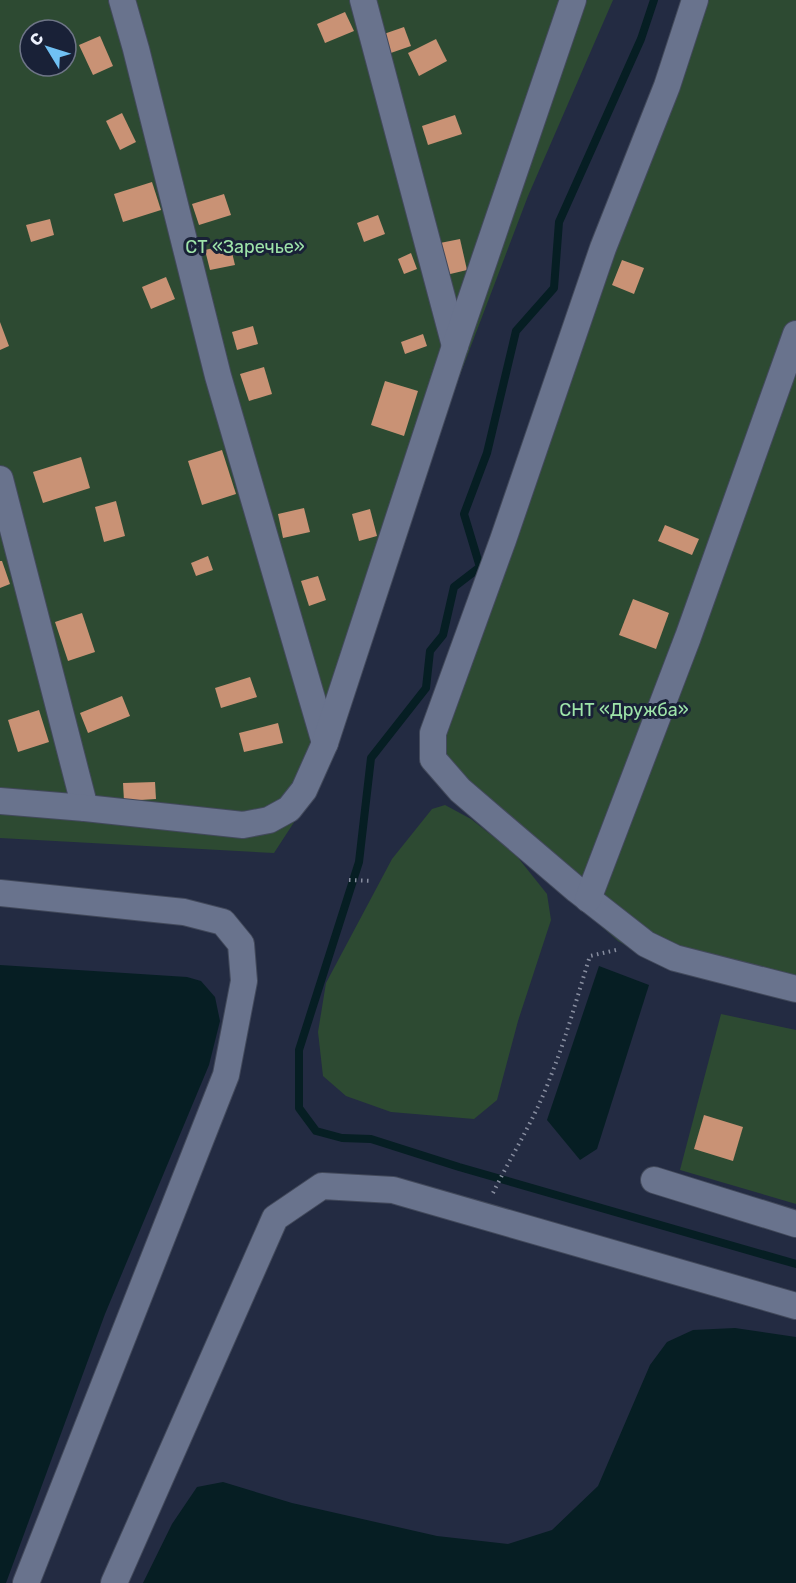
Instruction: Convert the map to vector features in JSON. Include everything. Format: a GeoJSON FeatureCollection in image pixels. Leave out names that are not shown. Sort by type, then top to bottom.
{"type":"FeatureCollection","features":[{"type":"Feature","properties":{"kind":"street"},"geometry":{"type":"LineString","coordinates":[[122,0],[218,376],[325,743]]}},
{"type":"Feature","properties":{"kind":"street"},"geometry":{"type":"LineString","coordinates":[[363,0],[455,346]]}},
{"type":"Feature","properties":{"kind":"street"},"geometry":{"type":"LineString","coordinates":[[0,801],[243,825],[270,820],[289,809],[304,790],[325,743],[455,346],[573,0]]}},
{"type":"Feature","properties":{"kind":"street"},"geometry":{"type":"LineString","coordinates":[[695,0],[667,86],[603,248],[499,551],[433,733],[433,759],[460,790],[588,899],[646,944],[675,958],[796,989]]}},
{"type":"Feature","properties":{"kind":"street"},"geometry":{"type":"LineString","coordinates":[[588,899],[688,637],[796,334]]}},
{"type":"Feature","properties":{"kind":"street"},"geometry":{"type":"LineString","coordinates":[[0,479],[85,808]]}},
{"type":"Feature","properties":{"kind":"street"},"geometry":{"type":"LineString","coordinates":[[0,893],[184,912],[223,922],[241,944],[244,981],[226,1076],[26,1583]]}},
{"type":"Feature","properties":{"kind":"street"},"geometry":{"type":"LineString","coordinates":[[654,1180],[796,1224]]}},
{"type":"Feature","properties":{"kind":"street"},"geometry":{"type":"LineString","coordinates":[[114,1583],[275,1218],[322,1186],[393,1190],[796,1306]]}},
{"type":"Feature","properties":{"kind":"path"},"geometry":{"type":"LineString","coordinates":[[349,880],[372,881]]}},
{"type":"Feature","properties":{"kind":"path"},"geometry":{"type":"LineString","coordinates":[[493,1193],[523,1139],[550,1078],[590,956],[646,944]]}},
{"type":"Feature","properties":{"kind":"green space","name":"СТ «Заречье»"},"geometry":{"type":"Polygon","coordinates":[[[0,0],[613,0],[528,196],[447,409],[302,810],[274,853],[0,838],[0,0]]]}},
{"type":"Feature","properties":{"kind":"green space","name":"СНТ «Дружба»"},"geometry":{"type":"Polygon","coordinates":[[[684,0],[796,0],[796,1001],[704,978],[655,962],[618,941],[564,893],[460,790],[433,733],[503,540],[498,514],[684,0]]]}},
{"type":"Feature","properties":{"kind":"green space"},"geometry":{"type":"Polygon","coordinates":[[[445,805],[471,819],[515,854],[547,894],[551,920],[518,1021],[497,1100],[474,1119],[391,1112],[346,1096],[323,1076],[318,1032],[326,983],[392,859],[432,809],[445,805]]]}},
{"type":"Feature","properties":{"kind":"green space"},"geometry":{"type":"Polygon","coordinates":[[[721,1014],[796,1030],[796,1204],[680,1170],[721,1014]]]}},
{"type":"Feature","properties":{"kind":"shaded area"},"geometry":{"type":"Polygon","coordinates":[[[0,965],[187,977],[201,981],[215,997],[220,1021],[209,1065],[105,1314],[6,1583],[0,1583],[0,965]]]}},
{"type":"Feature","properties":{"kind":"shaded area"},"geometry":{"type":"Polygon","coordinates":[[[599,966],[649,985],[597,1149],[580,1160],[547,1120],[599,966]]]}},
{"type":"Feature","properties":{"kind":"shaded area"},"geometry":{"type":"Polygon","coordinates":[[[735,1328],[796,1337],[796,1583],[143,1583],[172,1524],[197,1487],[223,1482],[292,1503],[437,1536],[508,1544],[552,1530],[598,1486],[650,1365],[667,1342],[693,1330],[735,1328]]]}},
{"type":"Feature","properties":{"kind":"building"},"geometry":{"type":"Polygon","coordinates":[[[345,12],[354,31],[325,43],[317,24],[345,12]]]}},
{"type":"Feature","properties":{"kind":"building"},"geometry":{"type":"Polygon","coordinates":[[[404,27],[411,46],[385,55],[378,36],[404,27]]]}},
{"type":"Feature","properties":{"kind":"building"},"geometry":{"type":"Polygon","coordinates":[[[100,36],[113,66],[93,75],[79,45],[100,36]]]}},
{"type":"Feature","properties":{"kind":"building"},"geometry":{"type":"Polygon","coordinates":[[[436,39],[447,61],[419,76],[408,53],[436,39]]]}},
{"type":"Feature","properties":{"kind":"building"},"geometry":{"type":"Polygon","coordinates":[[[122,113],[136,142],[120,150],[106,121],[122,113]]]}},
{"type":"Feature","properties":{"kind":"building"},"geometry":{"type":"Polygon","coordinates":[[[455,115],[462,134],[428,145],[422,126],[455,115]]]}},
{"type":"Feature","properties":{"kind":"building"},"geometry":{"type":"Polygon","coordinates":[[[152,182],[161,210],[123,222],[114,194],[152,182]]]}},
{"type":"Feature","properties":{"kind":"building"},"geometry":{"type":"Polygon","coordinates":[[[224,194],[231,215],[199,225],[192,204],[224,194]]]}},
{"type":"Feature","properties":{"kind":"building"},"geometry":{"type":"Polygon","coordinates":[[[378,215],[385,234],[364,242],[357,223],[378,215]]]}},
{"type":"Feature","properties":{"kind":"building"},"geometry":{"type":"Polygon","coordinates":[[[50,219],[54,235],[31,242],[26,225],[50,219]]]}},
{"type":"Feature","properties":{"kind":"building"},"geometry":{"type":"Polygon","coordinates":[[[460,239],[467,270],[442,276],[435,244],[460,239]]]}},
{"type":"Feature","properties":{"kind":"building"},"geometry":{"type":"Polygon","coordinates":[[[230,244],[235,265],[210,270],[205,250],[230,244]]]}},
{"type":"Feature","properties":{"kind":"building"},"geometry":{"type":"Polygon","coordinates":[[[411,253],[417,269],[404,274],[398,259],[411,253]]]}},
{"type":"Feature","properties":{"kind":"building"},"geometry":{"type":"Polygon","coordinates":[[[622,260],[644,268],[634,294],[612,285],[622,260]]]}},
{"type":"Feature","properties":{"kind":"building"},"geometry":{"type":"Polygon","coordinates":[[[166,277],[175,299],[151,309],[142,287],[166,277]]]}},
{"type":"Feature","properties":{"kind":"building"},"geometry":{"type":"Polygon","coordinates":[[[0,322],[9,346],[0,350],[0,322]]]}},
{"type":"Feature","properties":{"kind":"building"},"geometry":{"type":"Polygon","coordinates":[[[253,326],[258,344],[237,350],[232,332],[253,326]]]}},
{"type":"Feature","properties":{"kind":"building"},"geometry":{"type":"Polygon","coordinates":[[[423,334],[427,346],[405,354],[401,342],[423,334]]]}},
{"type":"Feature","properties":{"kind":"building"},"geometry":{"type":"Polygon","coordinates":[[[264,367],[272,394],[249,401],[240,374],[264,367]]]}},
{"type":"Feature","properties":{"kind":"building"},"geometry":{"type":"Polygon","coordinates":[[[385,381],[418,391],[404,436],[371,425],[385,381]]]}},
{"type":"Feature","properties":{"kind":"building"},"geometry":{"type":"Polygon","coordinates":[[[222,450],[236,494],[202,505],[188,461],[222,450]]]}},
{"type":"Feature","properties":{"kind":"building"},"geometry":{"type":"Polygon","coordinates":[[[81,457],[90,488],[43,503],[33,472],[81,457]]]}},
{"type":"Feature","properties":{"kind":"building"},"geometry":{"type":"Polygon","coordinates":[[[116,501],[125,536],[104,542],[95,507],[116,501]]]}},
{"type":"Feature","properties":{"kind":"building"},"geometry":{"type":"Polygon","coordinates":[[[304,508],[310,532],[283,538],[278,514],[304,508]]]}},
{"type":"Feature","properties":{"kind":"building"},"geometry":{"type":"Polygon","coordinates":[[[370,509],[377,536],[359,541],[352,514],[370,509]]]}},
{"type":"Feature","properties":{"kind":"building"},"geometry":{"type":"Polygon","coordinates":[[[665,525],[699,539],[692,555],[658,541],[665,525]]]}},
{"type":"Feature","properties":{"kind":"building"},"geometry":{"type":"Polygon","coordinates":[[[208,556],[213,570],[196,576],[191,563],[208,556]]]}},
{"type":"Feature","properties":{"kind":"building"},"geometry":{"type":"Polygon","coordinates":[[[0,561],[2,561],[10,584],[0,588],[0,561]]]}},
{"type":"Feature","properties":{"kind":"building"},"geometry":{"type":"Polygon","coordinates":[[[318,576],[326,600],[309,606],[301,581],[318,576]]]}},
{"type":"Feature","properties":{"kind":"building"},"geometry":{"type":"Polygon","coordinates":[[[633,599],[669,613],[656,649],[619,635],[633,599]]]}},
{"type":"Feature","properties":{"kind":"building"},"geometry":{"type":"Polygon","coordinates":[[[82,613],[95,652],[68,661],[55,622],[82,613]]]}},
{"type":"Feature","properties":{"kind":"building"},"geometry":{"type":"Polygon","coordinates":[[[250,677],[257,697],[221,708],[215,688],[250,677]]]}},
{"type":"Feature","properties":{"kind":"building"},"geometry":{"type":"Polygon","coordinates":[[[122,696],[130,716],[88,733],[80,713],[122,696]]]}},
{"type":"Feature","properties":{"kind":"building"},"geometry":{"type":"Polygon","coordinates":[[[39,710],[49,742],[18,752],[8,720],[39,710]]]}},
{"type":"Feature","properties":{"kind":"building"},"geometry":{"type":"Polygon","coordinates":[[[278,723],[283,743],[244,752],[239,733],[278,723]]]}},
{"type":"Feature","properties":{"kind":"building"},"geometry":{"type":"Polygon","coordinates":[[[155,782],[156,799],[124,801],[123,783],[155,782]]]}},
{"type":"Feature","properties":{"kind":"building"},"geometry":{"type":"Polygon","coordinates":[[[704,1115],[743,1127],[733,1161],[694,1149],[704,1115]]]}},
{"type":"Feature","properties":{"kind":"waterway"},"geometry":{"type":"LineString","coordinates":[[654,0],[641,39],[559,222],[554,288],[516,331],[487,453],[464,514],[480,567],[454,587],[443,635],[430,651],[426,688],[371,758],[359,862],[299,1050],[299,1108],[316,1131],[342,1138],[371,1139],[459,1167],[796,1264]]}}]}
